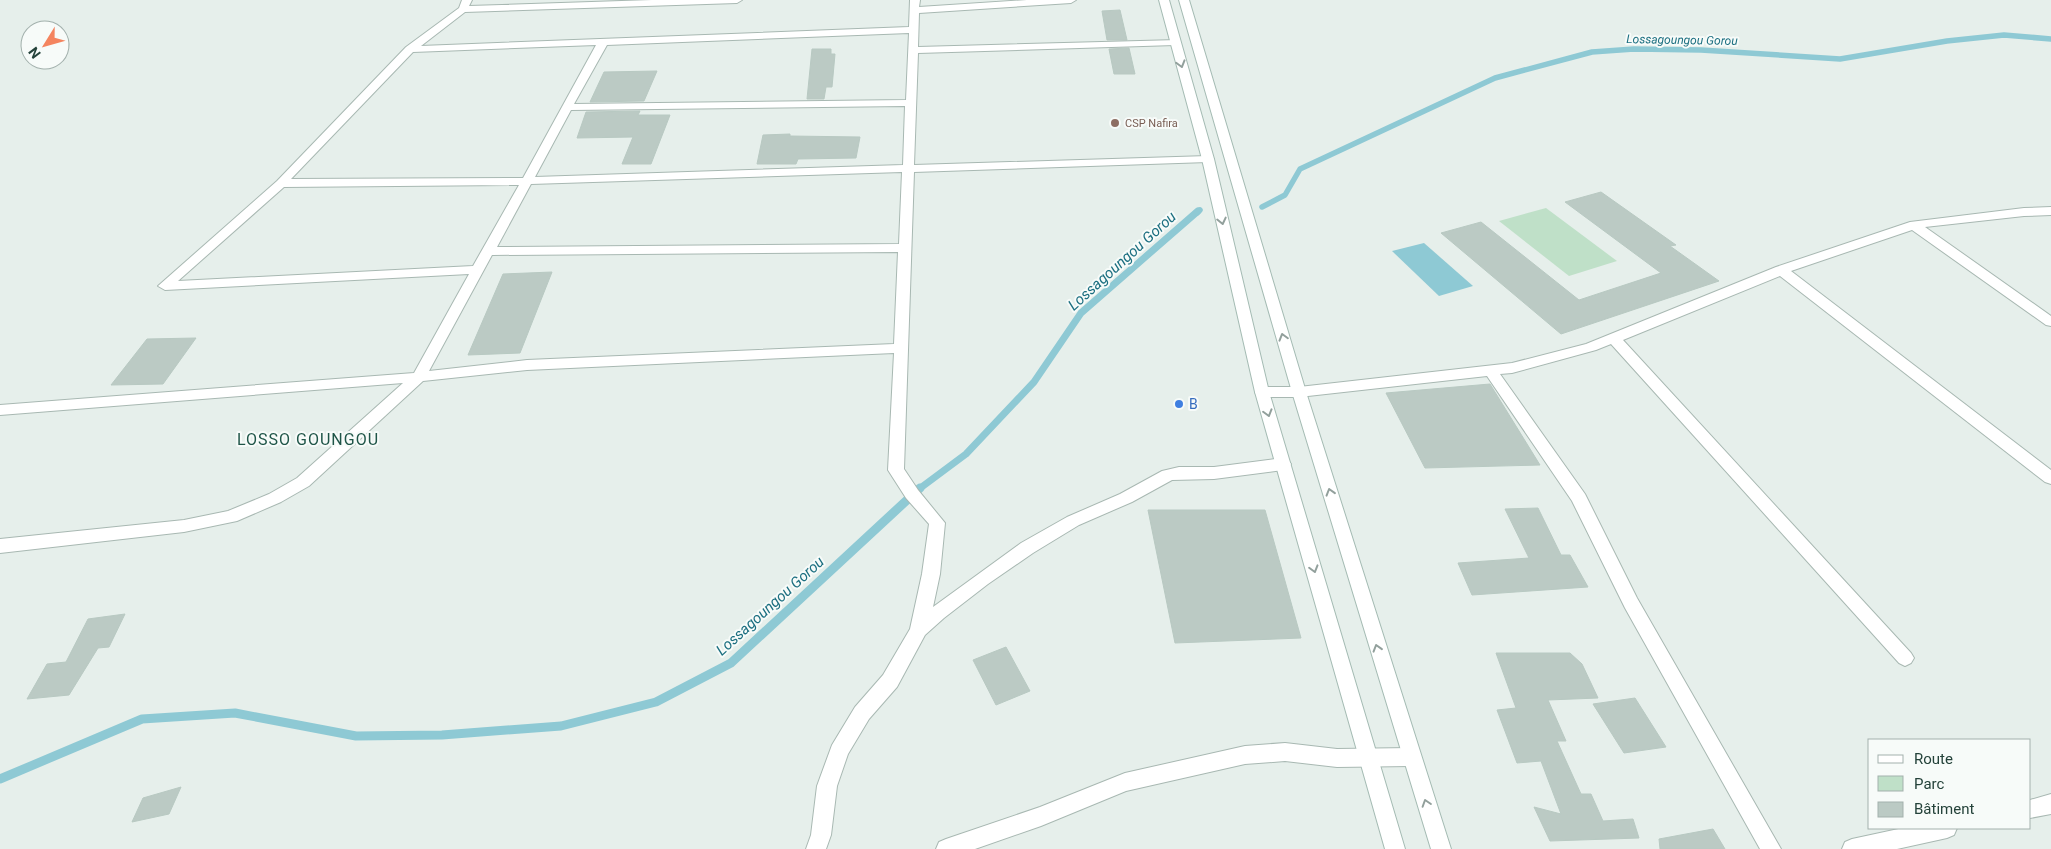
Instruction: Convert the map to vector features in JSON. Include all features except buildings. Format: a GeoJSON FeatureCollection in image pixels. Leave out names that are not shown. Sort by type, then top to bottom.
{"type":"FeatureCollection","features":[{"type":"Feature","properties":{"kind":"street"},"geometry":{"type":"LineString","coordinates":[[478,270],[165,286],[281,183],[410,49],[465,4],[736,0]]}},
{"type":"Feature","properties":{"kind":"street"},"geometry":{"type":"LineString","coordinates":[[816,849],[821,835],[827,786],[839,751],[862,713],[890,680],[919,630],[931,574],[937,523],[912,494],[896,470],[915,5],[1071,0]]}},
{"type":"Feature","properties":{"kind":"street"},"geometry":{"type":"LineString","coordinates":[[1164,0],[1208,159],[1262,392],[1395,849]]}},
{"type":"Feature","properties":{"kind":"street"},"geometry":{"type":"LineString","coordinates":[[1184,0],[1299,392],[1441,849]]}},
{"type":"Feature","properties":{"kind":"street"},"geometry":{"type":"LineString","coordinates":[[410,49],[914,30]]}},
{"type":"Feature","properties":{"kind":"street"},"geometry":{"type":"LineString","coordinates":[[0,546],[184,526],[231,517],[275,498],[303,482],[419,377],[603,42]]}},
{"type":"Feature","properties":{"kind":"street"},"geometry":{"type":"LineString","coordinates":[[913,50],[1175,42]]}},
{"type":"Feature","properties":{"kind":"street"},"geometry":{"type":"LineString","coordinates":[[568,107],[911,103]]}},
{"type":"Feature","properties":{"kind":"street"},"geometry":{"type":"LineString","coordinates":[[281,183],[527,181],[1208,159]]}},
{"type":"Feature","properties":{"kind":"street"},"geometry":{"type":"LineString","coordinates":[[1262,392],[1299,392],[1512,368],[1591,347],[1781,270],[1876,237],[1914,226],[2024,212],[2051,211]]}},
{"type":"Feature","properties":{"kind":"street"},"geometry":{"type":"LineString","coordinates":[[1914,226],[2051,322]]}},
{"type":"Feature","properties":{"kind":"street"},"geometry":{"type":"LineString","coordinates":[[488,251],[905,248]]}},
{"type":"Feature","properties":{"kind":"street"},"geometry":{"type":"LineString","coordinates":[[1781,270],[2051,478]]}},
{"type":"Feature","properties":{"kind":"street"},"geometry":{"type":"LineString","coordinates":[[1613,338],[1905,658]]}},
{"type":"Feature","properties":{"kind":"street"},"geometry":{"type":"LineString","coordinates":[[0,410],[419,377],[527,365],[901,348]]}},
{"type":"Feature","properties":{"kind":"street"},"geometry":{"type":"LineString","coordinates":[[1490,370],[1579,498],[1631,603],[1771,849]]}},
{"type":"Feature","properties":{"kind":"street"},"geometry":{"type":"LineString","coordinates":[[919,630],[982,578],[1027,548],[1073,521],[1126,498],[1168,475],[1214,473],[1283,464]]}},
{"type":"Feature","properties":{"kind":"street"},"geometry":{"type":"LineString","coordinates":[[946,849],[1041,816],[1125,782],[1245,755],[1284,752],[1337,758],[1411,757]]}},
{"type":"Feature","properties":{"kind":"street"},"geometry":{"type":"LineString","coordinates":[[2031,809],[2051,804]]}},
{"type":"Feature","properties":{"kind":"street"},"geometry":{"type":"LineString","coordinates":[[1852,849],[1942,829]]}},
{"type":"Feature","properties":{"kind":"green space"},"geometry":{"type":"Polygon","coordinates":[[[1546,208],[1617,261],[1569,276],[1499,221],[1546,208]]]}},
{"type":"Feature","properties":{"kind":"water"},"geometry":{"type":"Polygon","coordinates":[[[1424,243],[1473,286],[1439,296],[1392,251],[1424,243]]]}},
{"type":"Feature","properties":{"kind":"waterway","name":"Lossagoungou Gorou"},"geometry":{"type":"LineString","coordinates":[[1262,207],[1285,195],[1300,169],[1495,78],[1592,52],[1634,49],[1701,50],[1840,59],[1947,41],[2004,35],[2051,39]]}},
{"type":"Feature","properties":{"kind":"waterway","name":"Lossagoungou Gorou"},"geometry":{"type":"LineString","coordinates":[[1197,213],[1200,210]]}},
{"type":"Feature","properties":{"kind":"waterway","name":"Lossagoungou Gorou"},"geometry":{"type":"LineString","coordinates":[[919,489],[966,454],[1034,382],[1081,313],[1198,211]]}},
{"type":"Feature","properties":{"kind":"waterway","name":"Lossagoungou Gorou"},"geometry":{"type":"LineString","coordinates":[[0,779],[142,719],[235,713],[356,736],[442,735],[561,726],[656,702],[731,663],[920,488]]}},
{"type":"Feature","properties":{"kind":"place","name":"CSP Nafira"},"geometry":{"type":"Point","coordinates":[1115,123]}},
{"type":"Feature","properties":{"kind":"place","name":"B"},"geometry":{"type":"Point","coordinates":[1179,404]}},
{"type":"Feature","properties":{"kind":"district","name":"LOSSO GOUNGOU"},"geometry":{"type":"Point","coordinates":[308,439]}}]}
